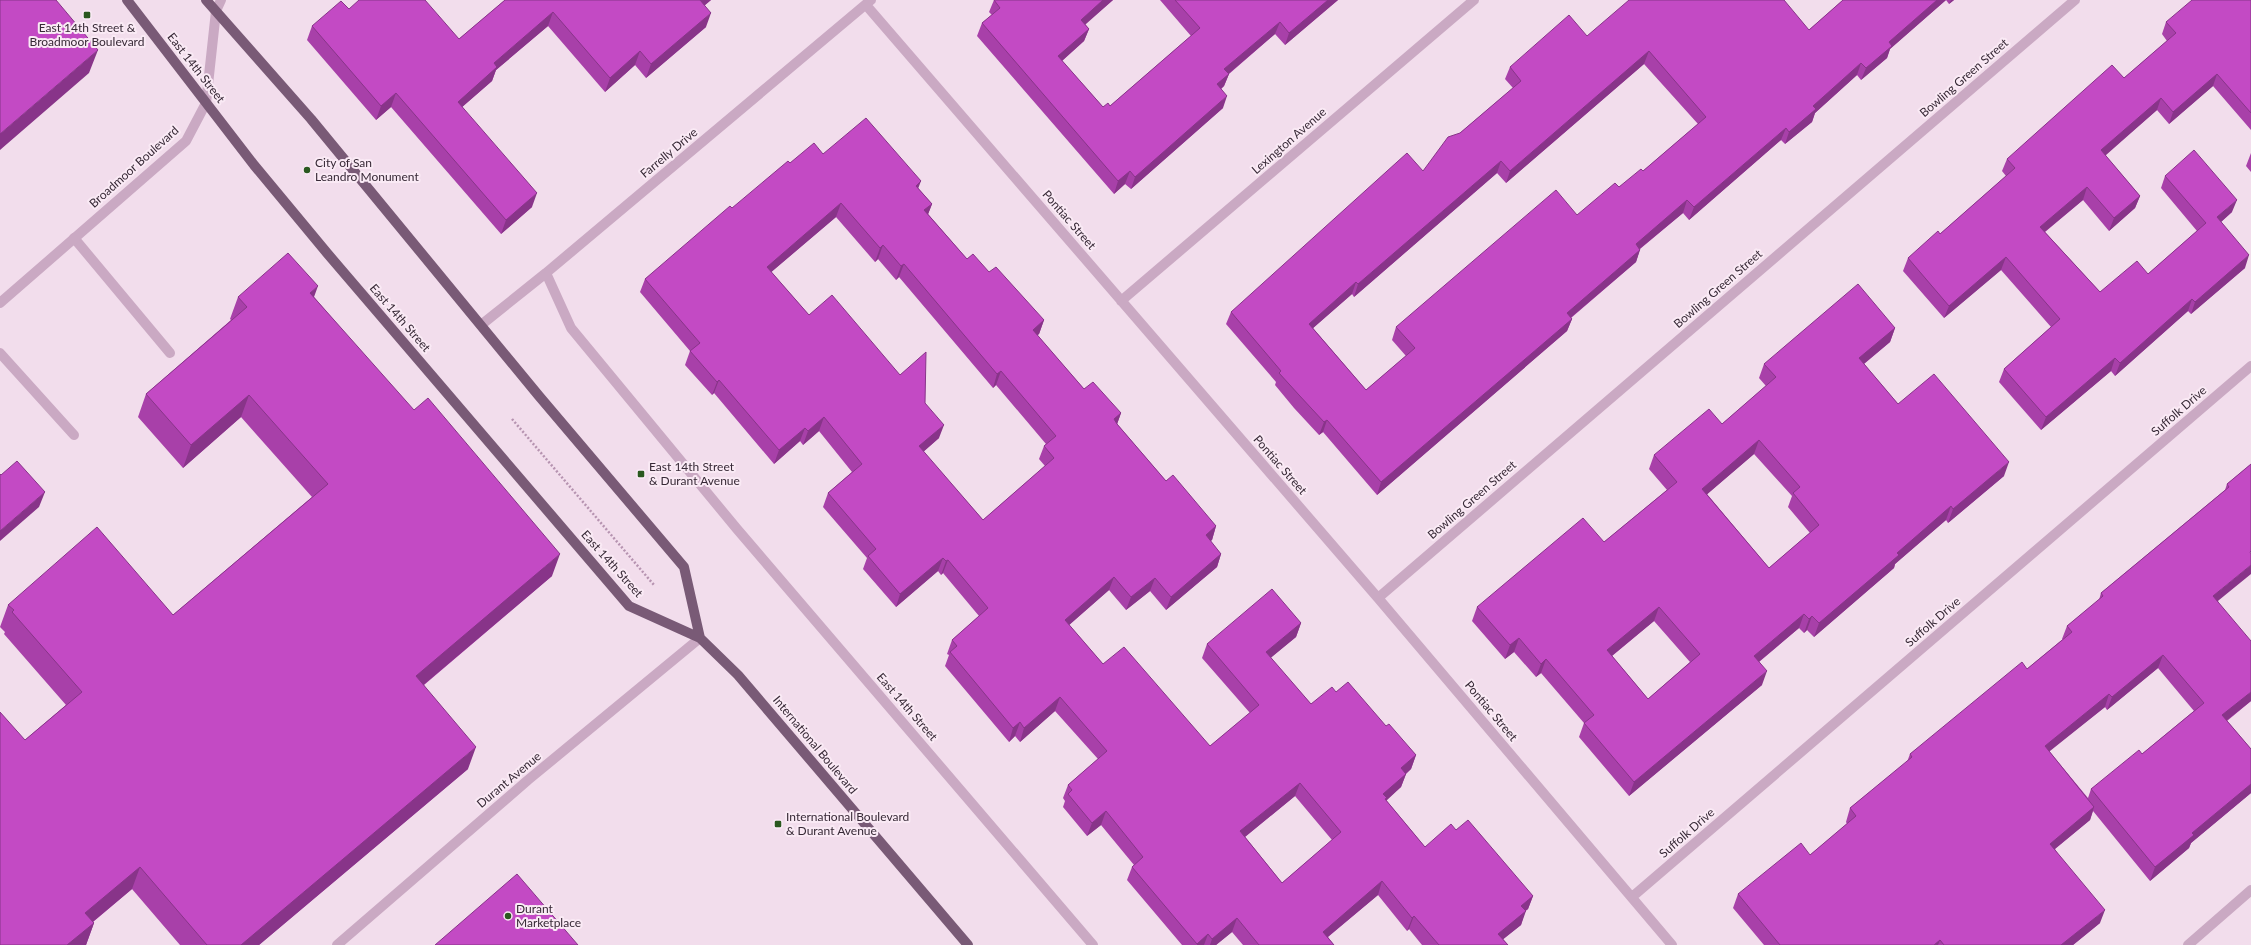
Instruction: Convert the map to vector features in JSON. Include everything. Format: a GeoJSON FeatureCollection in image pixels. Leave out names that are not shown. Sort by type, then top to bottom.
{"type":"FeatureCollection","features":[{"type":"Feature","properties":{"kind":"main road","name":"East 14th Street"},"geometry":{"type":"LineString","coordinates":[[127,0],[206,104],[327,253],[629,606],[700,638]]}},
{"type":"Feature","properties":{"kind":"main road"},"geometry":{"type":"LineString","coordinates":[[206,0],[310,119],[539,396],[684,566],[700,638]]}},
{"type":"Feature","properties":{"kind":"main road","name":"International Boulevard"},"geometry":{"type":"LineString","coordinates":[[700,638],[738,675],[968,945]]}},
{"type":"Feature","properties":{"kind":"street","name":"Broadmoor Boulevard"},"geometry":{"type":"LineString","coordinates":[[0,303],[186,141],[206,104],[216,11],[220,0]]}},
{"type":"Feature","properties":{"kind":"street","name":"Lexington Avenue"},"geometry":{"type":"LineString","coordinates":[[1121,301],[1474,0]]}},
{"type":"Feature","properties":{"kind":"street","name":"Bowling Green Street"},"geometry":{"type":"LineString","coordinates":[[1378,598],[2075,0]]}},
{"type":"Feature","properties":{"kind":"street","name":"Pontiac Street"},"geometry":{"type":"LineString","coordinates":[[869,2],[1121,301],[1378,598],[1672,945]]}},
{"type":"Feature","properties":{"kind":"street","name":"Farrelly Drive"},"geometry":{"type":"LineString","coordinates":[[481,325],[546,273],[869,2]]}},
{"type":"Feature","properties":{"kind":"street"},"geometry":{"type":"LineString","coordinates":[[74,238],[170,353]]}},
{"type":"Feature","properties":{"kind":"street","name":"East 14th Street"},"geometry":{"type":"LineString","coordinates":[[546,273],[571,328],[742,535],[1093,945]]}},
{"type":"Feature","properties":{"kind":"street"},"geometry":{"type":"LineString","coordinates":[[0,353],[74,435]]}},
{"type":"Feature","properties":{"kind":"street","name":"Suffolk Drive"},"geometry":{"type":"LineString","coordinates":[[1632,897],[2251,366]]}},
{"type":"Feature","properties":{"kind":"street","name":"Durant Avenue"},"geometry":{"type":"LineString","coordinates":[[337,945],[528,780],[700,638]]}},
{"type":"Feature","properties":{"kind":"street"},"geometry":{"type":"LineString","coordinates":[[2188,945],[2251,890]]}},
{"type":"Feature","properties":{"kind":"path"},"geometry":{"type":"LineString","coordinates":[[512,420],[654,585]]}},
{"type":"Feature","properties":{"kind":"building"},"geometry":{"type":"Polygon","coordinates":[[[0,0],[56,0],[98,50],[0,134],[0,0]]]}},
{"type":"Feature","properties":{"kind":"building"},"geometry":{"type":"Polygon","coordinates":[[[359,0],[425,0],[459,39],[505,0],[700,0],[711,13],[651,64],[640,51],[610,78],[553,12],[494,63],[497,67],[458,102],[537,193],[506,220],[396,93],[381,106],[312,26],[341,1],[349,9],[359,0]]]}},
{"type":"Feature","properties":{"kind":"building"},"geometry":{"type":"Polygon","coordinates":[[[994,0],[1103,0],[1081,20],[1089,29],[1058,56],[1103,107],[1108,103],[1110,106],[1200,28],[1175,0],[1328,0],[1289,33],[1280,22],[1224,69],[1229,74],[1217,84],[1227,96],[1135,177],[1130,171],[1118,181],[982,23],[1000,8],[994,0]]]}},
{"type":"Feature","properties":{"kind":"building"},"geometry":{"type":"Polygon","coordinates":[[[1629,0],[1784,0],[1809,30],[1843,0],[1937,0],[1889,42],[1892,46],[1866,68],[1861,63],[1813,106],[1816,109],[1789,132],[1786,128],[1694,207],[1687,200],[1636,244],[1640,250],[1567,313],[1572,319],[1381,482],[1327,420],[1324,422],[1279,373],[1281,371],[1231,312],[1407,153],[1423,171],[1448,137],[1460,133],[1521,81],[1510,67],[1569,15],[1587,36],[1629,0]],[[1649,51],[1510,171],[1501,161],[1358,284],[1356,282],[1309,324],[1366,390],[1415,348],[1396,327],[1556,190],[1577,215],[1615,183],[1619,187],[1641,169],[1643,171],[1706,117],[1649,51]]]}},
{"type":"Feature","properties":{"kind":"building"},"geometry":{"type":"Polygon","coordinates":[[[2192,0],[2251,0],[2251,113],[2217,74],[2173,112],[2161,98],[2101,150],[2140,196],[2114,218],[2087,187],[2040,227],[2100,292],[2137,261],[2148,274],[2206,223],[2165,176],[2194,150],[2237,200],[2217,217],[2249,255],[2195,302],[2192,299],[2120,363],[2115,358],[2046,417],[2004,369],[2060,319],[2006,257],[1949,306],[1908,258],[1938,231],[1940,234],[2015,168],[2007,159],[2112,65],[2124,78],[2176,33],[2166,22],[2192,0]]]}},
{"type":"Feature","properties":{"kind":"building"},"geometry":{"type":"Polygon","coordinates":[[[866,118],[921,181],[916,186],[932,204],[924,210],[967,259],[973,254],[989,272],[996,267],[1044,320],[1033,330],[1084,389],[1093,382],[1121,413],[1114,419],[1117,424],[1166,481],[1173,475],[1216,526],[1206,535],[1221,554],[1171,597],[1155,578],[1131,597],[1114,577],[1065,620],[1103,664],[1124,647],[1210,746],[1259,705],[1207,644],[1272,589],[1301,623],[1266,652],[1311,704],[1332,687],[1336,692],[1348,682],[1386,726],[1389,724],[1416,755],[1401,768],[1406,774],[1383,794],[1387,798],[1385,799],[1425,847],[1451,824],[1456,830],[1468,820],[1533,896],[1521,906],[1526,911],[1498,934],[1508,945],[1439,945],[1414,916],[1412,918],[1382,881],[1323,932],[1334,945],[1259,945],[1237,918],[1212,939],[1208,934],[1197,944],[1132,867],[1143,857],[1106,811],[1092,823],[1068,794],[1072,790],[1068,785],[1107,751],[1060,697],[1024,728],[1020,722],[1013,728],[950,652],[957,646],[952,640],[988,608],[948,560],[946,561],[943,558],[900,594],[868,556],[876,549],[828,493],[862,464],[824,417],[808,431],[805,428],[779,450],[719,380],[717,382],[690,351],[700,343],[645,279],[730,206],[732,208],[788,161],[790,163],[814,143],[823,154],[866,118]],[[841,203],[767,267],[809,315],[832,295],[900,375],[926,352],[925,403],[944,425],[919,446],[983,520],[1054,458],[1044,446],[1056,436],[1001,371],[997,374],[904,264],[901,266],[883,245],[880,248],[841,203]],[[1300,783],[1240,831],[1282,883],[1341,832],[1300,783]]]}},
{"type":"Feature","properties":{"kind":"building"},"geometry":{"type":"Polygon","coordinates":[[[288,253],[318,286],[310,293],[414,410],[428,398],[560,554],[416,676],[476,747],[241,945],[207,945],[140,867],[85,913],[94,923],[67,945],[0,945],[0,712],[25,740],[82,692],[12,612],[14,610],[8,605],[97,527],[173,615],[328,484],[249,395],[191,445],[146,394],[247,307],[238,297],[288,253]]]}},
{"type":"Feature","properties":{"kind":"building"},"geometry":{"type":"Polygon","coordinates":[[[1858,284],[1895,328],[1859,358],[1898,404],[1934,374],[2009,462],[1953,509],[1951,506],[1897,553],[1899,555],[1819,623],[1812,616],[1809,619],[1804,614],[1754,656],[1767,671],[1634,782],[1584,723],[1594,715],[1546,659],[1541,664],[1519,638],[1510,645],[1477,607],[1583,518],[1604,542],[1677,482],[1654,455],[1709,409],[1722,424],[1776,377],[1764,364],[1858,284]],[[1759,440],[1702,489],[1769,568],[1819,525],[1793,493],[1800,487],[1759,440]],[[1659,607],[1607,650],[1648,699],[1700,654],[1659,607]]]}},
{"type":"Feature","properties":{"kind":"building"},"geometry":{"type":"Polygon","coordinates":[[[17,461],[45,492],[0,531],[0,474],[1,475],[17,461]]]}},
{"type":"Feature","properties":{"kind":"building"},"geometry":{"type":"Polygon","coordinates":[[[2251,464],[2251,565],[2213,596],[2251,641],[2251,692],[2222,715],[2251,749],[2251,784],[2192,833],[2194,835],[2155,867],[2091,789],[2139,750],[2142,754],[2204,703],[2163,655],[2112,697],[2109,694],[2045,746],[2094,807],[2050,844],[2105,910],[2061,945],[1944,945],[1940,940],[1934,945],[1780,945],[1738,894],[1801,843],[1810,855],[1856,816],[1850,808],[1912,757],[1910,754],[2022,662],[2027,669],[2072,632],[2067,626],[2103,596],[2101,593],[2229,487],[2227,484],[2251,464]]]}},
{"type":"Feature","properties":{"kind":"building","name":"Durant Marketplace"},"geometry":{"type":"Polygon","coordinates":[[[517,874],[578,945],[435,945],[517,874]]]}},
{"type":"Feature","properties":{"kind":"place","name":"East 14th Street & Broadmoor Boulevard"},"geometry":{"type":"Point","coordinates":[87,15]}},
{"type":"Feature","properties":{"kind":"place","name":"City of San Leandro Monument"},"geometry":{"type":"Point","coordinates":[307,170]}},
{"type":"Feature","properties":{"kind":"place","name":"East 14th Street & Durant Avenue"},"geometry":{"type":"Point","coordinates":[641,474]}},
{"type":"Feature","properties":{"kind":"place","name":"International Boulevard & Durant Avenue"},"geometry":{"type":"Point","coordinates":[778,824]}},
{"type":"Feature","properties":{"kind":"place","name":"Durant Marketplace"},"geometry":{"type":"Point","coordinates":[508,916]}}]}
